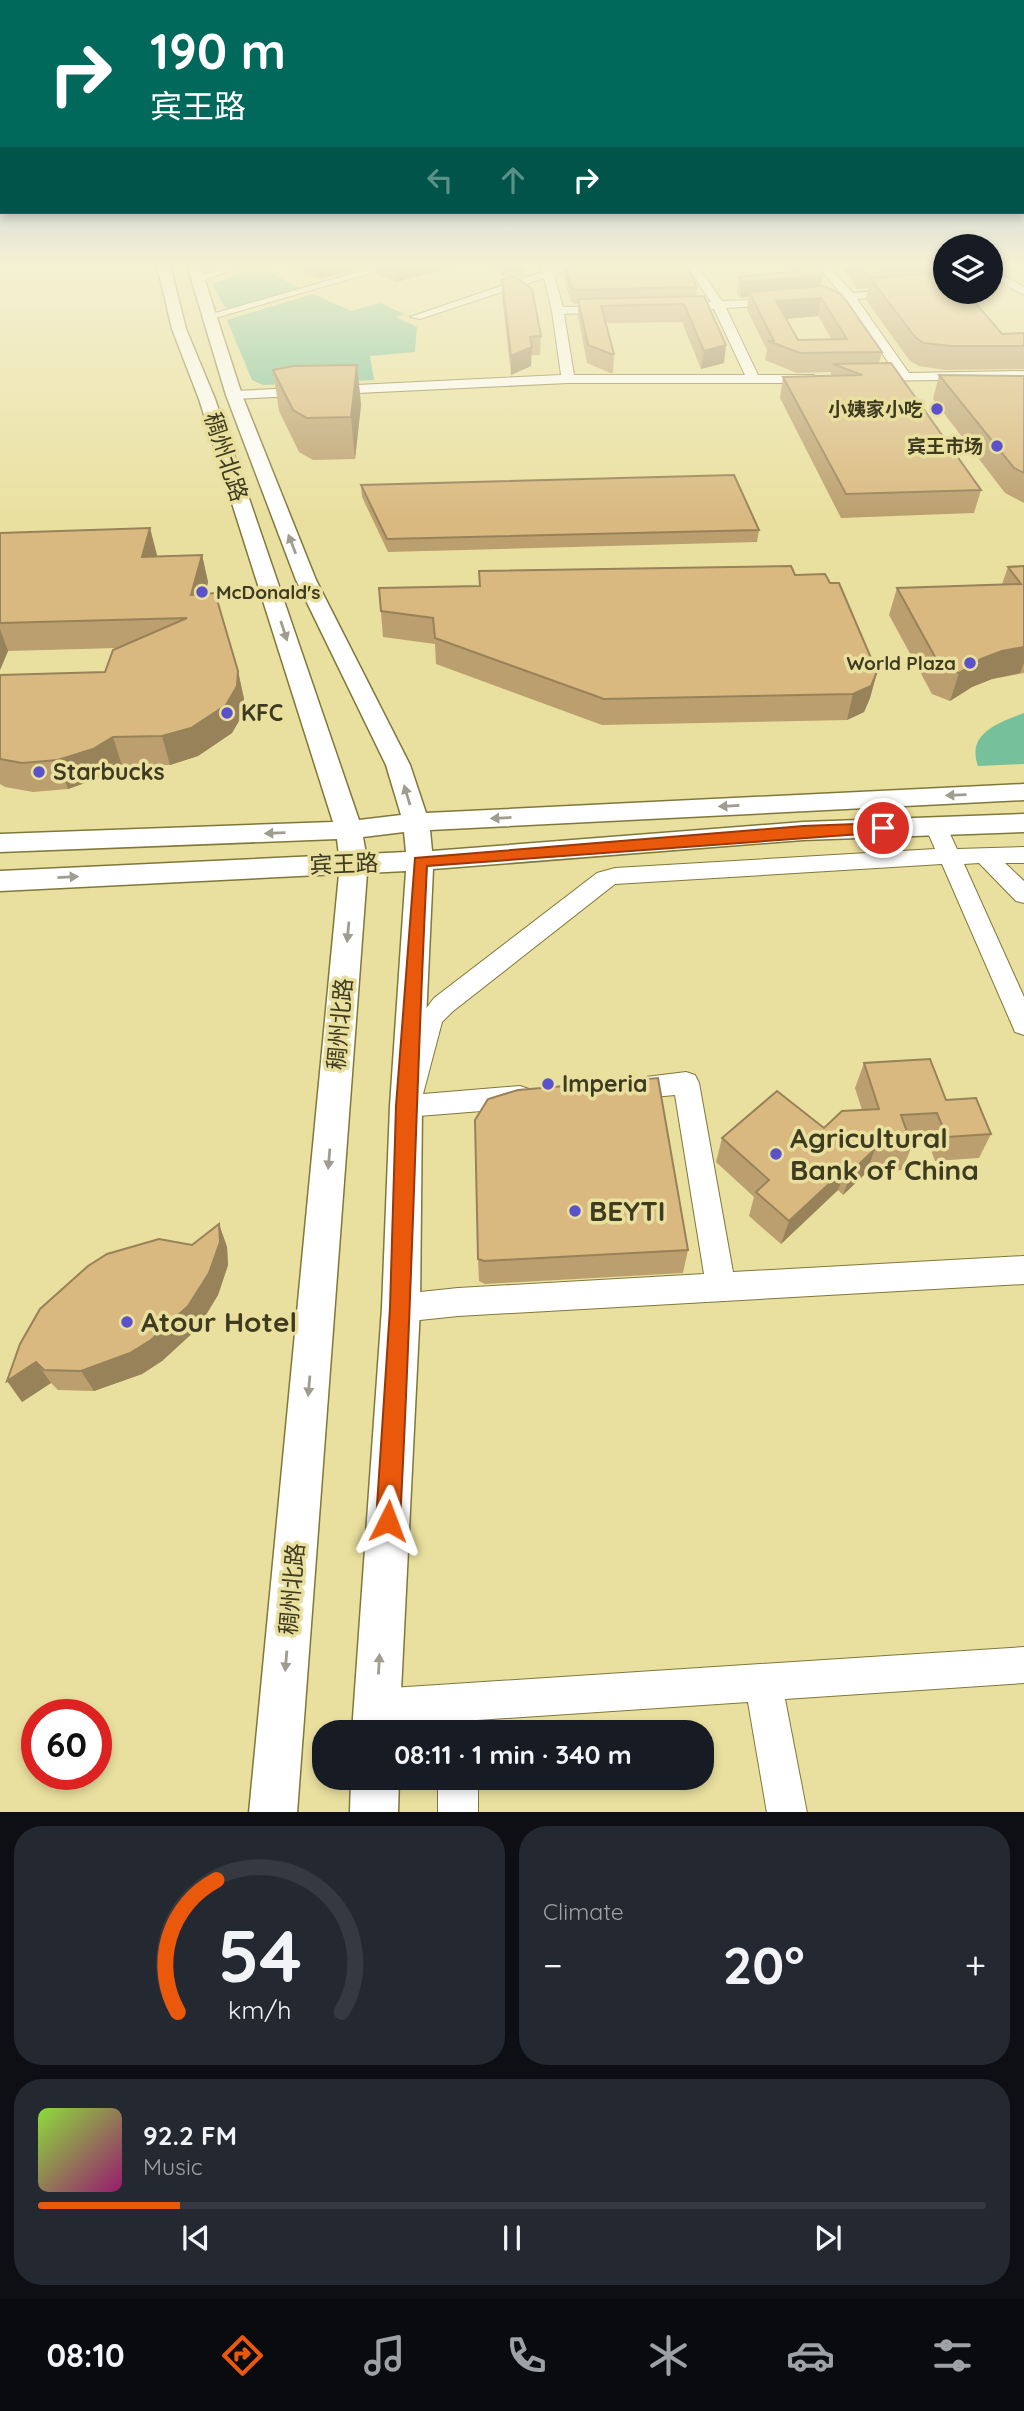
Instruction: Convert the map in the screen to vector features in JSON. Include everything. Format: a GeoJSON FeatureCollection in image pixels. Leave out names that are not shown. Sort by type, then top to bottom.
{"type":"FeatureCollection","features":[{"type":"Feature","properties":{"kind":"main road","name":"稠州北路"},"geometry":{"type":"LineString","coordinates":[[187,350],[207,399],[351,847],[273,1812]]}},
{"type":"Feature","properties":{"kind":"main road","name":"稠州北路"},"geometry":{"type":"LineString","coordinates":[[221,350],[234,395],[306,580],[398,765],[416,822],[420,861],[406,1106],[401,1308],[376,1720]]}},
{"type":"Feature","properties":{"kind":"main road","name":"宾王路"},"geometry":{"type":"LineString","coordinates":[[0,881],[351,847],[416,822],[1024,792]]}},
{"type":"Feature","properties":{"kind":"main road","name":"宾王路"},"geometry":{"type":"LineString","coordinates":[[0,843],[351,847],[420,861],[803,831],[1024,823]]}},
{"type":"Feature","properties":{"kind":"main road"},"geometry":{"type":"LineString","coordinates":[[374,1812],[375,1790]]}},
{"type":"Feature","properties":{"kind":"street"},"geometry":{"type":"LineString","coordinates":[[564,350],[568,379]]}},
{"type":"Feature","properties":{"kind":"street"},"geometry":{"type":"LineString","coordinates":[[740,350],[754,380]]}},
{"type":"Feature","properties":{"kind":"street"},"geometry":{"type":"LineString","coordinates":[[886,350],[905,377]]}},
{"type":"Feature","properties":{"kind":"street"},"geometry":{"type":"LineString","coordinates":[[850,378],[1024,374]]}},
{"type":"Feature","properties":{"kind":"street"},"geometry":{"type":"LineString","coordinates":[[234,395],[568,379],[822,379]]}},
{"type":"Feature","properties":{"kind":"street"},"geometry":{"type":"LineString","coordinates":[[936,826],[1024,1025]]}},
{"type":"Feature","properties":{"kind":"street"},"geometry":{"type":"LineString","coordinates":[[539,1095],[406,1106],[431,1018],[443,1005],[606,879],[615,876],[949,856],[1024,855]]}},
{"type":"Feature","properties":{"kind":"street"},"geometry":{"type":"LineString","coordinates":[[985,856],[1024,895]]}},
{"type":"Feature","properties":{"kind":"street"},"geometry":{"type":"LineString","coordinates":[[606,1090],[686,1083],[720,1287]]}},
{"type":"Feature","properties":{"kind":"street"},"geometry":{"type":"LineString","coordinates":[[401,1308],[458,1302],[1024,1270]]}},
{"type":"Feature","properties":{"kind":"street"},"geometry":{"type":"LineString","coordinates":[[376,1720],[457,1717],[763,1681],[1024,1665]]}},
{"type":"Feature","properties":{"kind":"street"},"geometry":{"type":"LineString","coordinates":[[763,1681],[787,1812]]}},
{"type":"Feature","properties":{"kind":"street"},"geometry":{"type":"LineString","coordinates":[[458,1790],[458,1812]]}},
{"type":"Feature","properties":{"kind":"green space"},"geometry":{"type":"Polygon","coordinates":[[[239,350],[415,350],[415,352],[370,356],[374,380],[263,385],[252,380],[239,350]]]}},
{"type":"Feature","properties":{"kind":"green space"},"geometry":{"type":"Polygon","coordinates":[[[1024,713],[1024,764],[978,766],[977,745],[981,737],[995,725],[1024,713]]]}},
{"type":"Feature","properties":{"kind":"building"},"geometry":{"type":"Polygon","coordinates":[[[510,350],[526,350],[511,356],[510,350]]]}},
{"type":"Feature","properties":{"kind":"building"},"geometry":{"type":"Polygon","coordinates":[[[600,350],[613,350],[614,354],[600,350]]]}},
{"type":"Feature","properties":{"kind":"building"},"geometry":{"type":"Polygon","coordinates":[[[791,350],[880,350],[882,352],[800,353],[791,350]]]}},
{"type":"Feature","properties":{"kind":"building"},"geometry":{"type":"Polygon","coordinates":[[[891,363],[981,490],[846,494],[783,377],[862,375],[833,364],[891,363]]]}},
{"type":"Feature","properties":{"kind":"building"},"geometry":{"type":"Polygon","coordinates":[[[357,365],[351,417],[307,418],[293,410],[273,370],[293,366],[357,365]]]}},
{"type":"Feature","properties":{"kind":"building"},"geometry":{"type":"Polygon","coordinates":[[[939,375],[1024,376],[1024,473],[1014,468],[939,375]]]}},
{"type":"Feature","properties":{"kind":"building"},"geometry":{"type":"Polygon","coordinates":[[[734,475],[759,530],[387,539],[361,485],[734,475]]]}},
{"type":"Feature","properties":{"kind":"building"},"geometry":{"type":"Polygon","coordinates":[[[150,528],[142,557],[202,555],[191,595],[215,593],[238,671],[237,686],[226,705],[191,728],[162,736],[113,737],[93,749],[58,760],[22,763],[0,759],[0,675],[105,672],[113,650],[187,618],[0,623],[0,533],[150,528]]]}},
{"type":"Feature","properties":{"kind":"building"},"geometry":{"type":"Polygon","coordinates":[[[791,566],[795,575],[825,574],[830,583],[839,583],[877,672],[871,686],[853,694],[604,699],[435,638],[433,618],[381,611],[379,588],[480,586],[479,571],[791,566]]]}},
{"type":"Feature","properties":{"kind":"building"},"geometry":{"type":"Polygon","coordinates":[[[1024,566],[1024,647],[981,659],[959,673],[940,666],[897,588],[1021,584],[1008,567],[1024,566]]]}},
{"type":"Feature","properties":{"kind":"building"},"geometry":{"type":"Polygon","coordinates":[[[930,1059],[946,1100],[976,1098],[991,1134],[947,1137],[937,1113],[901,1115],[912,1146],[875,1149],[852,1171],[847,1167],[789,1221],[756,1192],[769,1180],[722,1138],[777,1091],[824,1128],[842,1111],[879,1109],[864,1063],[930,1059]]]}},
{"type":"Feature","properties":{"kind":"building","name":"BEYTI"},"geometry":{"type":"Polygon","coordinates":[[[658,1078],[688,1250],[484,1261],[478,1259],[475,1120],[488,1099],[518,1090],[658,1078]]]}},
{"type":"Feature","properties":{"kind":"building"},"geometry":{"type":"Polygon","coordinates":[[[219,1224],[220,1242],[209,1273],[188,1306],[151,1340],[130,1353],[81,1371],[44,1370],[36,1362],[7,1381],[20,1344],[40,1309],[88,1266],[107,1254],[159,1239],[192,1245],[219,1224]]]}},
{"type":"Feature","properties":{"kind":"place","name":"小姨家小吃"},"geometry":{"type":"Point","coordinates":[937,409]}},
{"type":"Feature","properties":{"kind":"place","name":"宾王市场"},"geometry":{"type":"Point","coordinates":[997,446]}},
{"type":"Feature","properties":{"kind":"place","name":"McDonald's"},"geometry":{"type":"Point","coordinates":[202,592]}},
{"type":"Feature","properties":{"kind":"place","name":"World Plaza"},"geometry":{"type":"Point","coordinates":[970,663]}},
{"type":"Feature","properties":{"kind":"place","name":"KFC"},"geometry":{"type":"Point","coordinates":[227,713]}},
{"type":"Feature","properties":{"kind":"place","name":"Starbucks"},"geometry":{"type":"Point","coordinates":[39,772]}},
{"type":"Feature","properties":{"kind":"place","name":"Imperia"},"geometry":{"type":"Point","coordinates":[548,1084]}},
{"type":"Feature","properties":{"kind":"place","name":"Agricultural Bank of China"},"geometry":{"type":"Point","coordinates":[776,1154]}},
{"type":"Feature","properties":{"kind":"place","name":"BEYTI"},"geometry":{"type":"Point","coordinates":[575,1211]}},
{"type":"Feature","properties":{"kind":"place","name":"Atour Hotel"},"geometry":{"type":"Point","coordinates":[127,1322]}},
{"type":"Feature","properties":{"kind":"route"},"geometry":{"type":"LineString","coordinates":[[388,1521],[401,1308],[406,1106],[420,861],[803,831],[883,828]]}}]}
